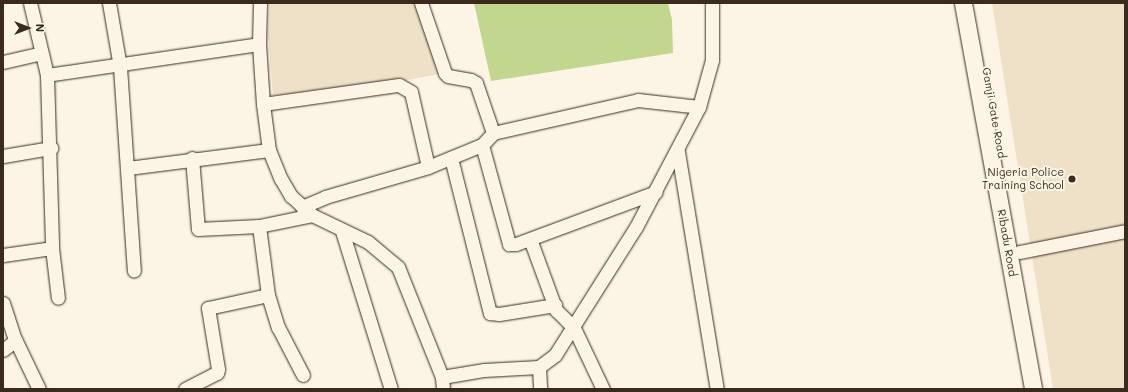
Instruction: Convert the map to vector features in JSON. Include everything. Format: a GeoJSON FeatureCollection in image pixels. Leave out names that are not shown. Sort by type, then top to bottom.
{"type":"FeatureCollection","features":[{"type":"Feature","properties":{"kind":"main road","name":"Ribadu Road"},"geometry":{"type":"LineString","coordinates":[[963,3],[1030,342],[1033,389]]}},
{"type":"Feature","properties":{"kind":"main road","name":"Gamji Gate Road"},"geometry":{"type":"LineString","coordinates":[[974,3],[1019,252],[1030,342],[1044,389]]}},
{"type":"Feature","properties":{"kind":"street"},"geometry":{"type":"LineString","coordinates":[[30,3],[47,75],[51,148],[52,248],[58,298]]}},
{"type":"Feature","properties":{"kind":"street"},"geometry":{"type":"LineString","coordinates":[[109,3],[120,66],[134,271]]}},
{"type":"Feature","properties":{"kind":"street"},"geometry":{"type":"LineString","coordinates":[[260,3],[259,44],[263,104],[270,150],[281,179],[307,211],[342,231],[368,242],[398,267],[442,383],[484,370],[539,367],[555,355],[574,328],[656,192],[678,152],[699,107],[712,60],[712,3]]}},
{"type":"Feature","properties":{"kind":"street"},"geometry":{"type":"LineString","coordinates":[[421,3],[445,73],[448,76],[471,80],[476,83],[493,133]]}},
{"type":"Feature","properties":{"kind":"street"},"geometry":{"type":"LineString","coordinates":[[47,75],[120,66],[259,44]]}},
{"type":"Feature","properties":{"kind":"street"},"geometry":{"type":"LineString","coordinates":[[3,62],[41,53]]}},
{"type":"Feature","properties":{"kind":"street"},"geometry":{"type":"LineString","coordinates":[[263,104],[399,85],[412,92],[428,167]]}},
{"type":"Feature","properties":{"kind":"street"},"geometry":{"type":"LineString","coordinates":[[192,158],[198,229],[259,226],[307,211],[325,197],[428,167],[451,158],[482,145],[493,133],[638,100],[699,107]]}},
{"type":"Feature","properties":{"kind":"street"},"geometry":{"type":"LineString","coordinates":[[482,145],[507,241],[516,244],[656,192]]}},
{"type":"Feature","properties":{"kind":"street"},"geometry":{"type":"LineString","coordinates":[[3,156],[51,148]]}},
{"type":"Feature","properties":{"kind":"street"},"geometry":{"type":"LineString","coordinates":[[128,168],[192,158],[270,150]]}},
{"type":"Feature","properties":{"kind":"street"},"geometry":{"type":"LineString","coordinates":[[678,152],[717,389]]}},
{"type":"Feature","properties":{"kind":"street"},"geometry":{"type":"LineString","coordinates":[[451,158],[490,313],[499,314],[555,305]]}},
{"type":"Feature","properties":{"kind":"street"},"geometry":{"type":"LineString","coordinates":[[259,226],[268,295],[278,327],[303,375]]}},
{"type":"Feature","properties":{"kind":"street"},"geometry":{"type":"LineString","coordinates":[[342,231],[391,389]]}},
{"type":"Feature","properties":{"kind":"street"},"geometry":{"type":"LineString","coordinates":[[1019,252],[1125,231]]}},
{"type":"Feature","properties":{"kind":"street"},"geometry":{"type":"LineString","coordinates":[[530,239],[555,305],[574,328],[603,389]]}},
{"type":"Feature","properties":{"kind":"street"},"geometry":{"type":"LineString","coordinates":[[3,255],[52,248]]}},
{"type":"Feature","properties":{"kind":"street"},"geometry":{"type":"LineString","coordinates":[[185,389],[217,374],[218,369],[208,308],[268,295]]}},
{"type":"Feature","properties":{"kind":"street"},"geometry":{"type":"LineString","coordinates":[[3,303],[16,340],[39,389]]}},
{"type":"Feature","properties":{"kind":"street"},"geometry":{"type":"LineString","coordinates":[[3,350],[16,340]]}},
{"type":"Feature","properties":{"kind":"street"},"geometry":{"type":"LineString","coordinates":[[539,367],[540,389]]}},
{"type":"Feature","properties":{"kind":"shaded area"},"geometry":{"type":"Polygon","coordinates":[[[269,3],[416,3],[440,74],[374,86],[273,95],[268,39],[269,3]]]}},
{"type":"Feature","properties":{"kind":"shaded area","name":"Nigeria Police Training School"},"geometry":{"type":"Polygon","coordinates":[[[992,3],[1125,3],[1125,389],[1053,389],[992,3]]]}},
{"type":"Feature","properties":{"kind":"green space"},"geometry":{"type":"Polygon","coordinates":[[[474,3],[668,3],[672,20],[673,53],[491,81],[474,3]]]}},
{"type":"Feature","properties":{"kind":"place","name":"Nigeria Police Training School"},"geometry":{"type":"Point","coordinates":[1072,179]}}]}
